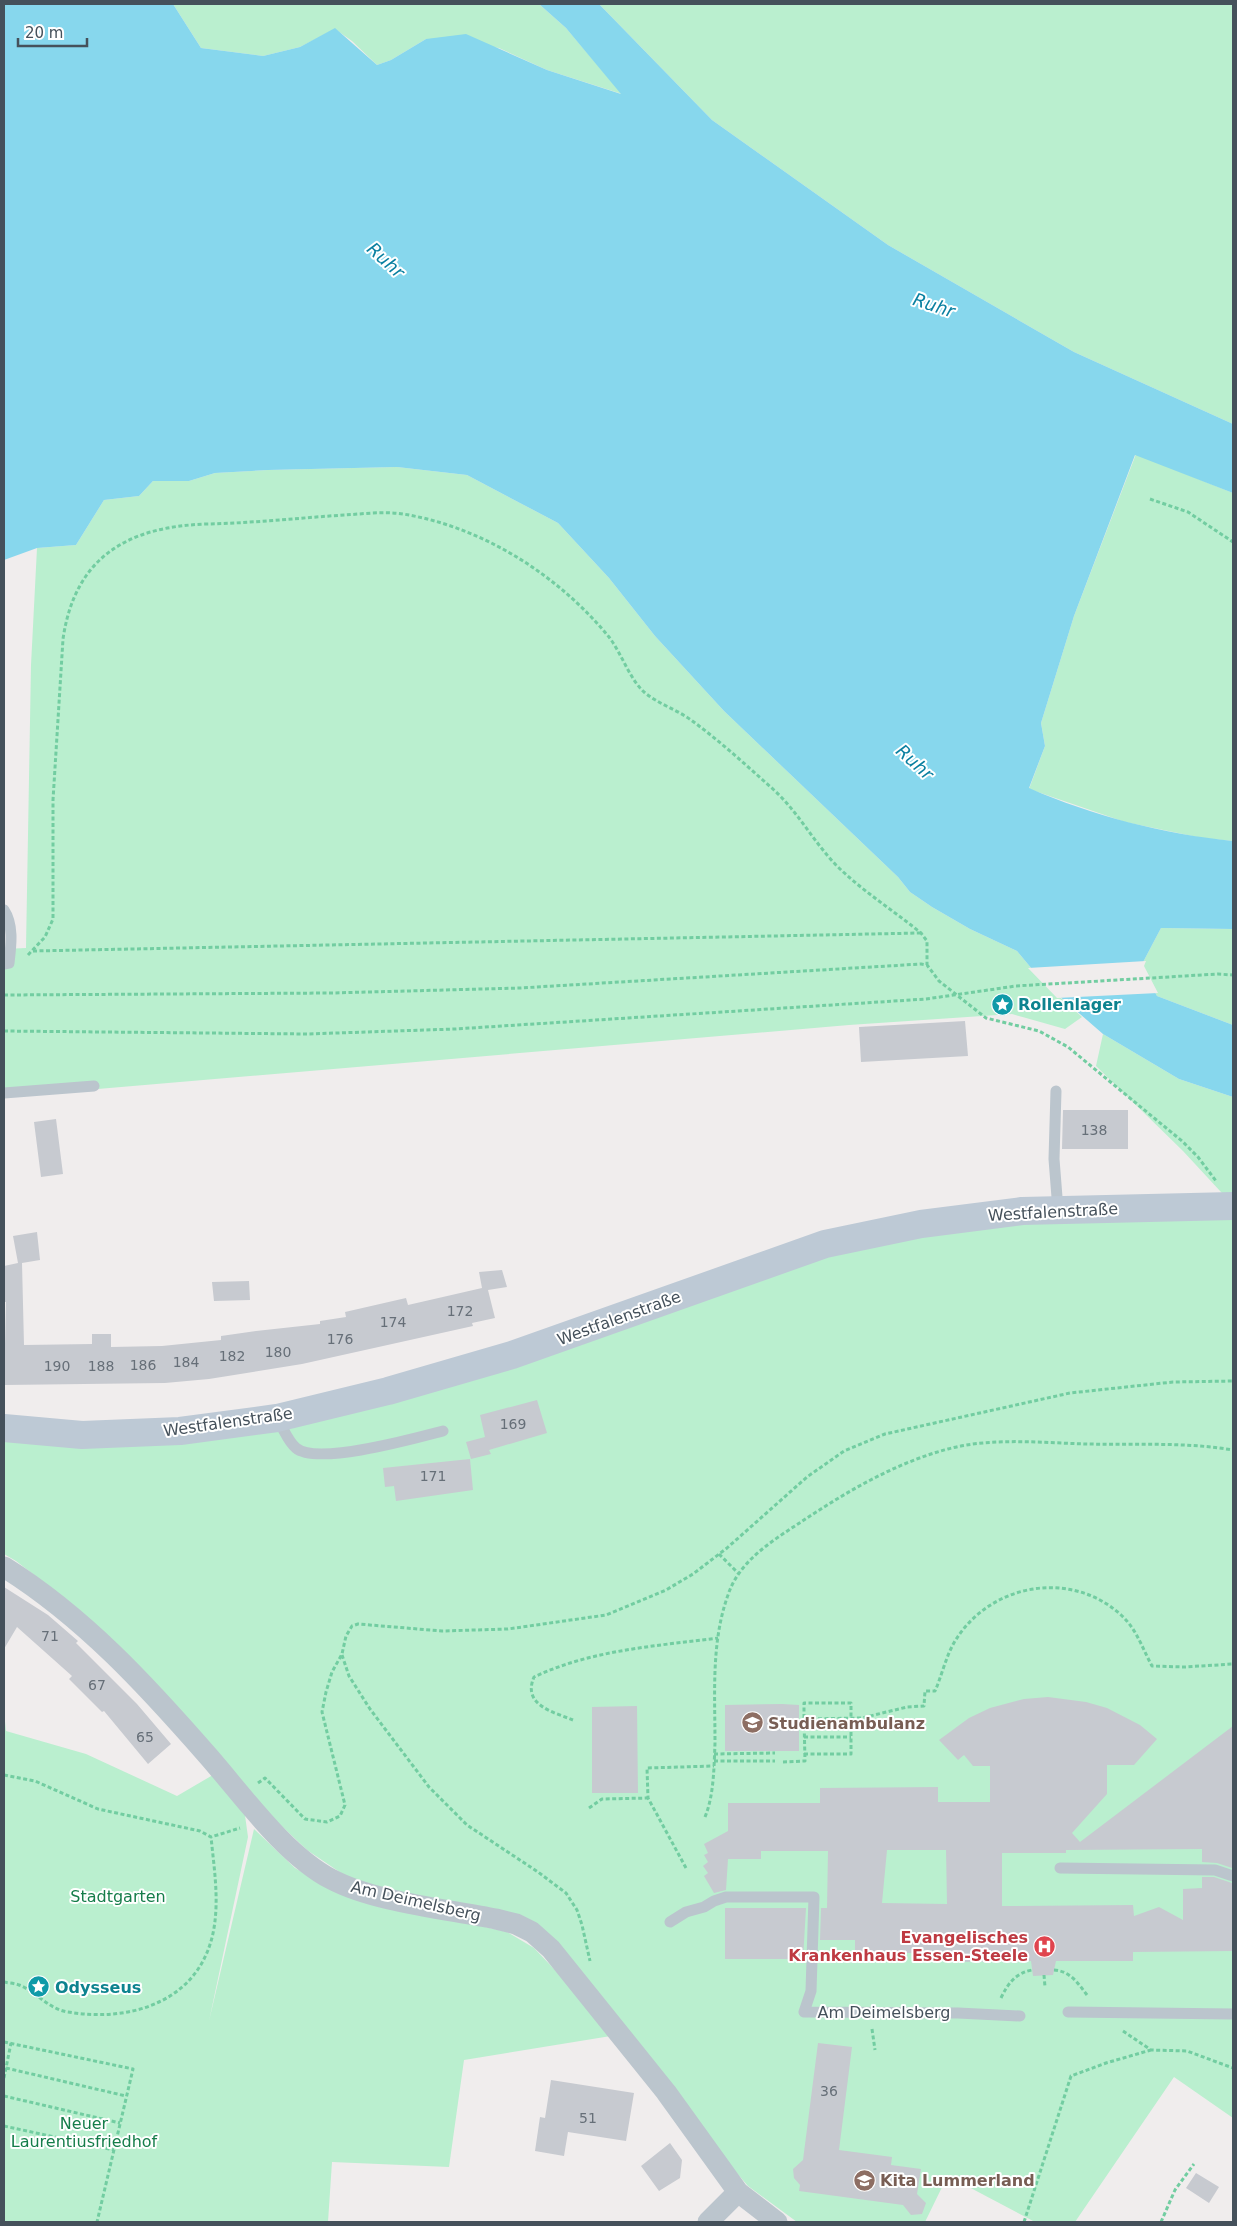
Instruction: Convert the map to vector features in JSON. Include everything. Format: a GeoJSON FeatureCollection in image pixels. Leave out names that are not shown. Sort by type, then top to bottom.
{"type":"FeatureCollection","features":[{"type":"Feature","properties":{"kind":"main road","name":"Westfalenstraße"},"geometry":{"type":"LineString","coordinates":[[4,1428],[82,1435],[180,1431],[277,1418],[388,1391],[512,1355],[825,1244],[921,1224],[1022,1210],[1058,1210],[1227,1197]]}},
{"type":"Feature","properties":{"kind":"street","name":"Am Deimelsberg"},"geometry":{"type":"LineString","coordinates":[[4,1567],[80,1621],[147,1687],[242,1796],[295,1854],[312,1868],[332,1880],[371,1894],[516,1924],[532,1932],[551,1949],[666,2092],[738,2192],[777,2222]]}},
{"type":"Feature","properties":{"kind":"street"},"geometry":{"type":"LineString","coordinates":[[708,2222],[738,2192]]}},
{"type":"Feature","properties":{"kind":"lane"},"geometry":{"type":"LineString","coordinates":[[4,910],[10,920],[7,964]]}},
{"type":"Feature","properties":{"kind":"lane"},"geometry":{"type":"LineString","coordinates":[[4,1093],[94,1086]]}},
{"type":"Feature","properties":{"kind":"lane"},"geometry":{"type":"LineString","coordinates":[[1056,1091],[1054,1159],[1058,1210]]}},
{"type":"Feature","properties":{"kind":"lane"},"geometry":{"type":"LineString","coordinates":[[277,1418],[296,1448],[317,1456],[378,1446],[443,1431]]}},
{"type":"Feature","properties":{"kind":"lane"},"geometry":{"type":"LineString","coordinates":[[1060,1868],[1215,1870],[1233,1876]]}},
{"type":"Feature","properties":{"kind":"lane","name":"Am Deimelsberg"},"geometry":{"type":"LineString","coordinates":[[670,1922],[686,1912],[704,1907],[726,1897],[814,1897],[811,1992],[804,2012],[958,2013],[1020,2016]]}},
{"type":"Feature","properties":{"kind":"lane"},"geometry":{"type":"LineString","coordinates":[[1068,2012],[1233,2014]]}},
{"type":"Feature","properties":{"kind":"path"},"geometry":{"type":"LineString","coordinates":[[1150,498],[1188,512],[1233,542]]}},
{"type":"Feature","properties":{"kind":"path"},"geometry":{"type":"LineString","coordinates":[[7,964],[33,951],[45,937],[53,919],[52,800],[66,617],[72,598],[92,566],[102,556],[140,536],[182,525],[403,514],[483,538],[517,557],[545,576],[580,606],[610,639],[642,690],[689,719],[773,789],[792,807],[837,865],[855,882],[921,933],[927,941],[927,966],[939,981],[986,1018],[1039,1031],[1068,1047],[1182,1141],[1198,1157],[1227,1197]]}},
{"type":"Feature","properties":{"kind":"path"},"geometry":{"type":"LineString","coordinates":[[33,951],[921,933]]}},
{"type":"Feature","properties":{"kind":"path"},"geometry":{"type":"LineString","coordinates":[[4,995],[331,993],[501,988],[914,964],[927,966]]}},
{"type":"Feature","properties":{"kind":"path"},"geometry":{"type":"LineString","coordinates":[[4,1031],[354,1033],[829,1006],[926,999],[1016,986],[1218,974],[1233,976]]}},
{"type":"Feature","properties":{"kind":"path"},"geometry":{"type":"LineString","coordinates":[[242,1796],[265,1778],[305,1819],[327,1822],[340,1816],[345,1805],[322,1712],[332,1672],[342,1654],[348,1631],[352,1626],[363,1623],[442,1631],[508,1629],[606,1615],[666,1590],[693,1574],[719,1554],[807,1477],[844,1451],[885,1434],[1070,1393],[1173,1382],[1233,1381]]}},
{"type":"Feature","properties":{"kind":"path"},"geometry":{"type":"LineString","coordinates":[[705,1817],[714,1766],[718,1638],[728,1595],[748,1562],[772,1541],[812,1514],[890,1470],[948,1448],[980,1444],[1053,1444],[1200,1447],[1233,1450]]}},
{"type":"Feature","properties":{"kind":"path"},"geometry":{"type":"LineString","coordinates":[[719,1554],[739,1574]]}},
{"type":"Feature","properties":{"kind":"path"},"geometry":{"type":"LineString","coordinates":[[804,1719],[865,1718],[908,1707],[924,1706],[925,1691],[935,1691],[952,1647],[970,1621],[996,1601],[1028,1589],[1045,1587],[1074,1590],[1109,1606],[1120,1614],[1137,1635],[1152,1666],[1184,1667],[1233,1664]]}},
{"type":"Feature","properties":{"kind":"path"},"geometry":{"type":"LineString","coordinates":[[573,1720],[543,1708],[534,1700],[530,1686],[534,1677],[547,1671],[625,1649],[718,1638]]}},
{"type":"Feature","properties":{"kind":"path"},"geometry":{"type":"LineString","coordinates":[[342,1654],[349,1676],[370,1709],[429,1787],[467,1825],[566,1893],[579,1917],[590,1959],[589,1972],[580,1984]]}},
{"type":"Feature","properties":{"kind":"path"},"geometry":{"type":"LineString","coordinates":[[783,1762],[804,1761],[804,1754],[804,1737],[804,1719],[804,1703],[851,1703],[851,1754],[804,1754]]}},
{"type":"Feature","properties":{"kind":"path"},"geometry":{"type":"LineString","coordinates":[[804,1737],[851,1737]]}},
{"type":"Feature","properties":{"kind":"path"},"geometry":{"type":"LineString","coordinates":[[714,1754],[775,1754]]}},
{"type":"Feature","properties":{"kind":"path"},"geometry":{"type":"LineString","coordinates":[[714,1761],[775,1761]]}},
{"type":"Feature","properties":{"kind":"path"},"geometry":{"type":"LineString","coordinates":[[686,1868],[648,1798],[646,1768],[714,1766]]}},
{"type":"Feature","properties":{"kind":"path"},"geometry":{"type":"LineString","coordinates":[[4,1775],[35,1782],[98,1809],[200,1831],[211,1837],[216,1897],[214,1928],[208,1953],[197,1972],[178,1991],[161,2003],[118,2014],[91,2015],[68,2012],[56,2010],[19,1985],[4,1982]]}},
{"type":"Feature","properties":{"kind":"path"},"geometry":{"type":"LineString","coordinates":[[589,1808],[602,1799],[648,1798]]}},
{"type":"Feature","properties":{"kind":"path"},"geometry":{"type":"LineString","coordinates":[[1000,2016],[1001,1997],[1009,1984],[1022,1972],[1032,1970]]}},
{"type":"Feature","properties":{"kind":"path"},"geometry":{"type":"LineString","coordinates":[[1054,1970],[1063,1970],[1077,1981],[1096,2013],[1151,2050]]}},
{"type":"Feature","properties":{"kind":"path"},"geometry":{"type":"LineString","coordinates":[[1044,1975],[1045,1987]]}},
{"type":"Feature","properties":{"kind":"path"},"geometry":{"type":"LineString","coordinates":[[4,2042],[133,2069],[97,2222]]}},
{"type":"Feature","properties":{"kind":"path"},"geometry":{"type":"LineString","coordinates":[[4,2078],[11,2043]]}},
{"type":"Feature","properties":{"kind":"path"},"geometry":{"type":"LineString","coordinates":[[1024,2222],[1071,2076],[1106,2063],[1151,2050],[1187,2051],[1233,2068]]}},
{"type":"Feature","properties":{"kind":"path"},"geometry":{"type":"LineString","coordinates":[[6,2068],[126,2096]]}},
{"type":"Feature","properties":{"kind":"path"},"geometry":{"type":"LineString","coordinates":[[4,2096],[120,2123]]}},
{"type":"Feature","properties":{"kind":"path"},"geometry":{"type":"LineString","coordinates":[[4,2126],[114,2150]]}},
{"type":"Feature","properties":{"kind":"path"},"geometry":{"type":"LineString","coordinates":[[1161,2222],[1175,2190],[1194,2164]]}},
{"type":"Feature","properties":{"kind":"green space"},"geometry":{"type":"Polygon","coordinates":[[[173,4],[539,4],[566,28],[622,94],[547,70],[499,48],[426,39],[391,60],[377,65],[352,41],[335,29],[300,47],[263,56],[201,48],[173,4]]]}},
{"type":"Feature","properties":{"kind":"green space"},"geometry":{"type":"Polygon","coordinates":[[[599,4],[1233,4],[1233,424],[1074,352],[888,245],[712,120],[599,4]]]}},
{"type":"Feature","properties":{"kind":"green space"},"geometry":{"type":"Polygon","coordinates":[[[1136,454],[1233,493],[1233,841],[1202,838],[1125,822],[1029,789],[1045,746],[1041,723],[1074,616],[1136,454]]]}},
{"type":"Feature","properties":{"kind":"green space"},"geometry":{"type":"Polygon","coordinates":[[[397,467],[467,475],[558,523],[609,578],[655,636],[724,711],[898,877],[910,892],[970,929],[1017,951],[1042,981],[1082,1017],[1065,1029],[1012,1014],[849,1025],[4,1097],[4,949],[26,948],[31,665],[37,548],[76,545],[104,500],[139,496],[153,481],[189,481],[215,473],[397,467]]]}},
{"type":"Feature","properties":{"kind":"green space"},"geometry":{"type":"Polygon","coordinates":[[[1161,928],[1233,929],[1233,1025],[1157,996],[1141,966],[1161,928]]]}},
{"type":"Feature","properties":{"kind":"green space"},"geometry":{"type":"Polygon","coordinates":[[[1103,1034],[1179,1079],[1233,1097],[1233,1205],[1183,1151],[1096,1066],[1103,1034]]]}},
{"type":"Feature","properties":{"kind":"green space"},"geometry":{"type":"Polygon","coordinates":[[[1233,1209],[1233,2118],[1174,2077],[1075,2222],[1035,2222],[965,2185],[946,2179],[925,2222],[797,2222],[748,2186],[668,2093],[555,1948],[347,1877],[307,1850],[273,1818],[77,1608],[16,1561],[4,1554],[4,1429],[277,1419],[921,1225],[1233,1209]]]}},
{"type":"Feature","properties":{"kind":"green space"},"geometry":{"type":"Polygon","coordinates":[[[4,1712],[6,1731],[86,1754],[177,1796],[218,1772],[243,1801],[248,1837],[209,2021],[254,1829],[295,1868],[338,1893],[507,1932],[534,1948],[617,2035],[464,2060],[449,2167],[332,2162],[328,2222],[4,2222],[4,1712]]]}},
{"type":"Feature","properties":{"kind":"water","name":"Ruhr"},"geometry":{"type":"Polygon","coordinates":[[[4,4],[173,4],[201,48],[263,56],[300,47],[335,28],[377,65],[391,60],[426,39],[466,34],[547,70],[621,94],[566,28],[539,4],[599,4],[712,120],[888,245],[1074,352],[1233,424],[1233,493],[1135,455],[1074,616],[1041,723],[1045,746],[1029,788],[1078,807],[1155,829],[1233,841],[1233,929],[1161,928],[1141,966],[1157,996],[1233,1025],[1233,1097],[1179,1079],[1103,1034],[1042,981],[1017,951],[970,929],[910,892],[898,877],[724,711],[655,636],[609,578],[558,523],[467,475],[397,467],[215,473],[189,481],[153,481],[139,496],[104,500],[76,545],[37,548],[4,560],[4,4]]]}},
{"type":"Feature","properties":{"kind":"pier"},"geometry":{"type":"Polygon","coordinates":[[[1146,961],[1144,966],[1158,993],[1057,998],[1028,968],[1146,961]]]}},
{"type":"Feature","properties":{"kind":"building"},"geometry":{"type":"Polygon","coordinates":[[[965,1021],[968,1056],[861,1062],[859,1027],[965,1021]]]}},
{"type":"Feature","properties":{"kind":"building"},"geometry":{"type":"Polygon","coordinates":[[[1063,1110],[1128,1110],[1128,1149],[1062,1149],[1063,1110]]]}},
{"type":"Feature","properties":{"kind":"building"},"geometry":{"type":"Polygon","coordinates":[[[56,1119],[63,1174],[41,1177],[34,1122],[56,1119]]]}},
{"type":"Feature","properties":{"kind":"building"},"geometry":{"type":"Polygon","coordinates":[[[37,1232],[40,1260],[22,1263],[24,1345],[92,1344],[92,1334],[111,1334],[111,1347],[162,1346],[221,1340],[221,1336],[320,1324],[320,1321],[346,1317],[345,1312],[406,1298],[408,1305],[482,1288],[479,1272],[502,1270],[507,1287],[488,1290],[495,1318],[472,1323],[473,1326],[302,1364],[209,1379],[165,1383],[4,1385],[6,1302],[4,1302],[4,1266],[18,1263],[13,1236],[37,1232]]]}},
{"type":"Feature","properties":{"kind":"building"},"geometry":{"type":"Polygon","coordinates":[[[249,1281],[250,1300],[214,1301],[212,1282],[249,1281]]]}},
{"type":"Feature","properties":{"kind":"building"},"geometry":{"type":"Polygon","coordinates":[[[537,1400],[547,1433],[489,1450],[491,1454],[471,1459],[466,1442],[485,1437],[480,1415],[537,1400]]]}},
{"type":"Feature","properties":{"kind":"building"},"geometry":{"type":"Polygon","coordinates":[[[470,1459],[473,1490],[396,1501],[394,1486],[385,1487],[383,1468],[470,1459]]]}},
{"type":"Feature","properties":{"kind":"building"},"geometry":{"type":"Polygon","coordinates":[[[4,1587],[48,1615],[78,1641],[76,1643],[137,1704],[171,1744],[148,1764],[104,1711],[102,1712],[69,1679],[72,1676],[17,1627],[4,1649],[4,1587]]]}},
{"type":"Feature","properties":{"kind":"building"},"geometry":{"type":"Polygon","coordinates":[[[1048,1697],[1086,1702],[1107,1708],[1140,1725],[1157,1739],[1134,1765],[1107,1765],[1107,1794],[1072,1833],[1080,1842],[1233,1726],[1233,1864],[1232,1868],[1217,1863],[1202,1862],[1202,1849],[1066,1850],[1066,1853],[1002,1853],[1002,1906],[1133,1905],[1134,1916],[1159,1907],[1183,1920],[1183,1889],[1202,1888],[1202,1877],[1214,1877],[1232,1883],[1233,1951],[1133,1952],[1133,1961],[1056,1961],[1053,1975],[1033,1976],[1031,1961],[953,1962],[953,1953],[855,1953],[855,1940],[820,1940],[821,1908],[827,1908],[828,1851],[761,1851],[761,1859],[728,1859],[726,1890],[714,1893],[704,1876],[708,1873],[703,1866],[708,1862],[704,1855],[708,1853],[704,1844],[728,1831],[728,1803],[820,1803],[820,1788],[938,1787],[938,1802],[990,1802],[990,1766],[973,1766],[964,1755],[958,1760],[939,1740],[969,1718],[990,1708],[1024,1699],[1048,1697]],[[887,1850],[882,1903],[947,1904],[946,1850],[887,1850]]]}},
{"type":"Feature","properties":{"kind":"building"},"geometry":{"type":"Polygon","coordinates":[[[725,1705],[799,1705],[799,1751],[725,1751],[725,1705]]]}},
{"type":"Feature","properties":{"kind":"building"},"geometry":{"type":"Polygon","coordinates":[[[637,1706],[638,1793],[592,1793],[592,1707],[637,1706]]]}},
{"type":"Feature","properties":{"kind":"building"},"geometry":{"type":"Polygon","coordinates":[[[725,1908],[806,1908],[803,1959],[725,1959],[725,1908]]]}},
{"type":"Feature","properties":{"kind":"building"},"geometry":{"type":"Polygon","coordinates":[[[818,2043],[852,2047],[839,2150],[892,2157],[891,2165],[921,2169],[917,2194],[926,2203],[922,2214],[911,2215],[903,2205],[799,2191],[800,2185],[794,2178],[793,2169],[803,2160],[818,2043]]]}},
{"type":"Feature","properties":{"kind":"building"},"geometry":{"type":"Polygon","coordinates":[[[551,2080],[634,2093],[626,2141],[568,2132],[564,2156],[535,2151],[540,2117],[545,2118],[551,2080]]]}},
{"type":"Feature","properties":{"kind":"building"},"geometry":{"type":"Polygon","coordinates":[[[670,2143],[682,2160],[680,2178],[659,2191],[641,2166],[670,2143]]]}},
{"type":"Feature","properties":{"kind":"building"},"geometry":{"type":"Polygon","coordinates":[[[1196,2173],[1219,2187],[1209,2203],[1186,2188],[1196,2173]]]}},
{"type":"Feature","properties":{"kind":"place","name":"Rollenlager"},"geometry":{"type":"Point","coordinates":[1002,1004]}},
{"type":"Feature","properties":{"kind":"place","name":"Studienambulanz"},"geometry":{"type":"Point","coordinates":[752,1723]}},
{"type":"Feature","properties":{"kind":"place","name":"Evangelisches Krankenhaus Essen-Steele"},"geometry":{"type":"Point","coordinates":[1044,1946]}},
{"type":"Feature","properties":{"kind":"place","name":"Odysseus"},"geometry":{"type":"Point","coordinates":[39,1987]}},
{"type":"Feature","properties":{"kind":"place","name":"Kita Lummerland"},"geometry":{"type":"Point","coordinates":[864,2180]}},
{"type":"Feature","properties":{"kind":"park label","name":"Stadtgarten"},"geometry":{"type":"Point","coordinates":[118,1896]}},
{"type":"Feature","properties":{"kind":"park label","name":"Neuer Laurentiusfriedhof"},"geometry":{"type":"Point","coordinates":[84,2132]}}]}
